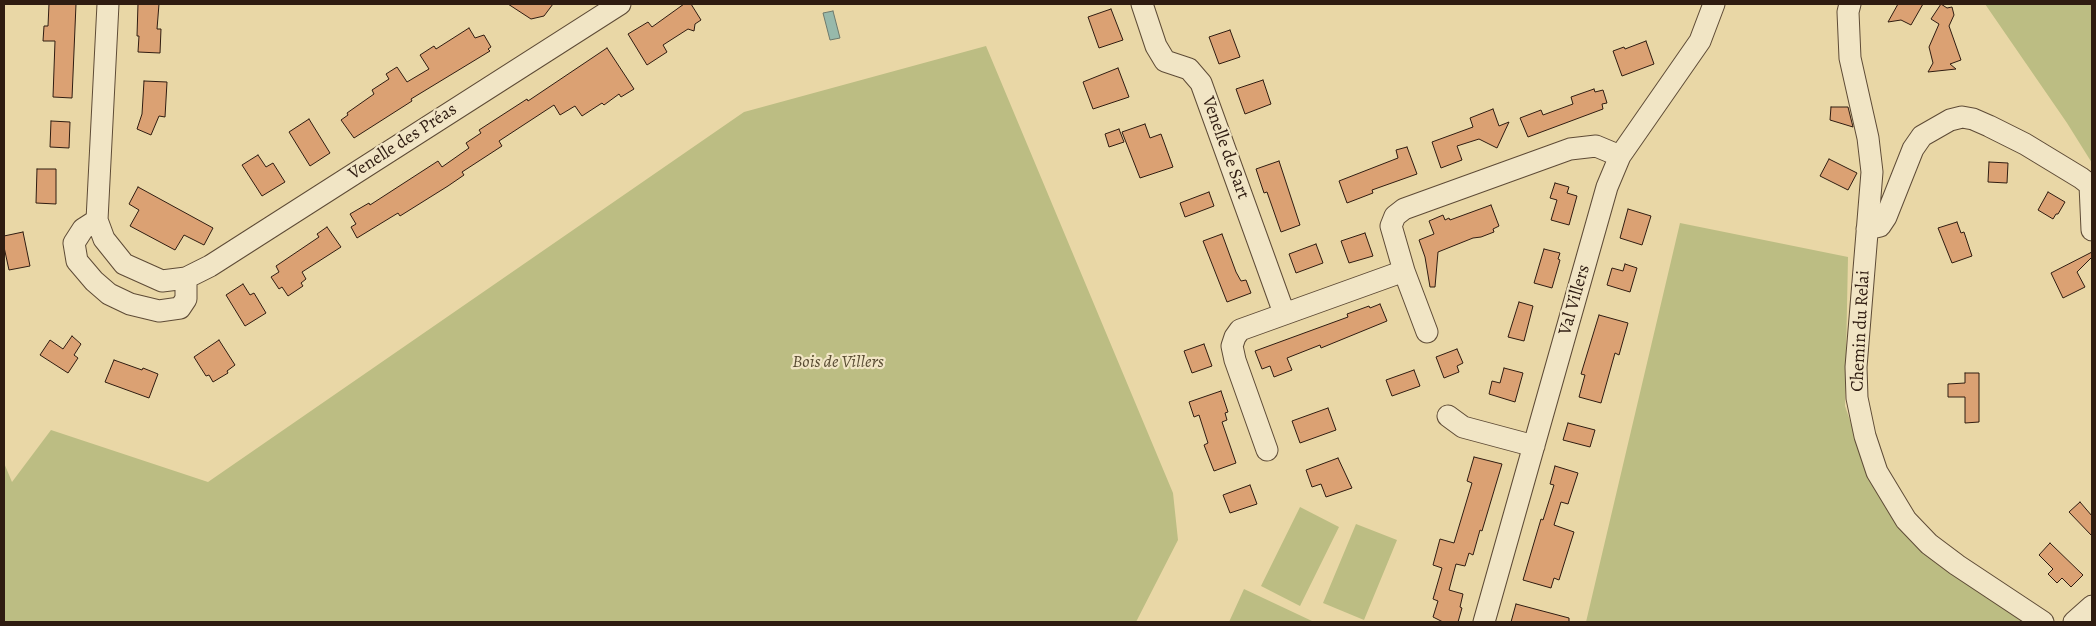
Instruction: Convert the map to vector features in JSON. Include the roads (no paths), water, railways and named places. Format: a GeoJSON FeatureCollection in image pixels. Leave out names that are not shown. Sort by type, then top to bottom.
{"type":"FeatureCollection","features":[{"type":"Feature","properties":{"kind":"street","name":"Venelle des Préas"},"geometry":{"type":"LineString","coordinates":[[108,4],[97,220],[104,238],[124,264],[162,281],[186,278],[210,266],[620,4]]}},
{"type":"Feature","properties":{"kind":"street","name":"Venelle de Sart"},"geometry":{"type":"LineString","coordinates":[[1142,4],[1156,46],[1165,60],[1189,69],[1201,83],[1284,313]]}},
{"type":"Feature","properties":{"kind":"street","name":"Val Villers"},"geometry":{"type":"LineString","coordinates":[[1484,622],[1607,187],[1620,156],[1700,41],[1714,4]]}},
{"type":"Feature","properties":{"kind":"street","name":"Chemin du Relai"},"geometry":{"type":"LineString","coordinates":[[1850,4],[1848,12],[1850,58],[1868,138],[1872,172],[1856,367],[1857,398],[1865,436],[1877,472],[1906,520],[1929,544],[1956,565],[2043,622]]}},
{"type":"Feature","properties":{"kind":"street"},"geometry":{"type":"LineString","coordinates":[[1867,229],[1880,226],[1886,217],[1913,149],[1922,136],[1950,120],[1962,117],[1989,126],[2025,144],[2091,186],[2092,230]]}},
{"type":"Feature","properties":{"kind":"street"},"geometry":{"type":"LineString","coordinates":[[1427,332],[1404,271],[1391,226],[1395,216],[1404,209],[1570,149],[1596,146],[1620,156]]}},
{"type":"Feature","properties":{"kind":"street"},"geometry":{"type":"LineString","coordinates":[[97,220],[83,229],[74,243],[77,261],[94,281],[109,294],[130,304],[159,311],[180,308],[186,299],[186,278]]}},
{"type":"Feature","properties":{"kind":"street"},"geometry":{"type":"LineString","coordinates":[[1267,450],[1235,360],[1232,346],[1240,330],[1404,271]]}},
{"type":"Feature","properties":{"kind":"street"},"geometry":{"type":"LineString","coordinates":[[1448,416],[1463,427],[1534,446]]}},
{"type":"Feature","properties":{"kind":"street"},"geometry":{"type":"LineString","coordinates":[[2074,622],[2092,606]]}},
{"type":"Feature","properties":{"kind":"park label","name":"Bois de Villers"},"geometry":{"type":"Point","coordinates":[838,363]}}]}
